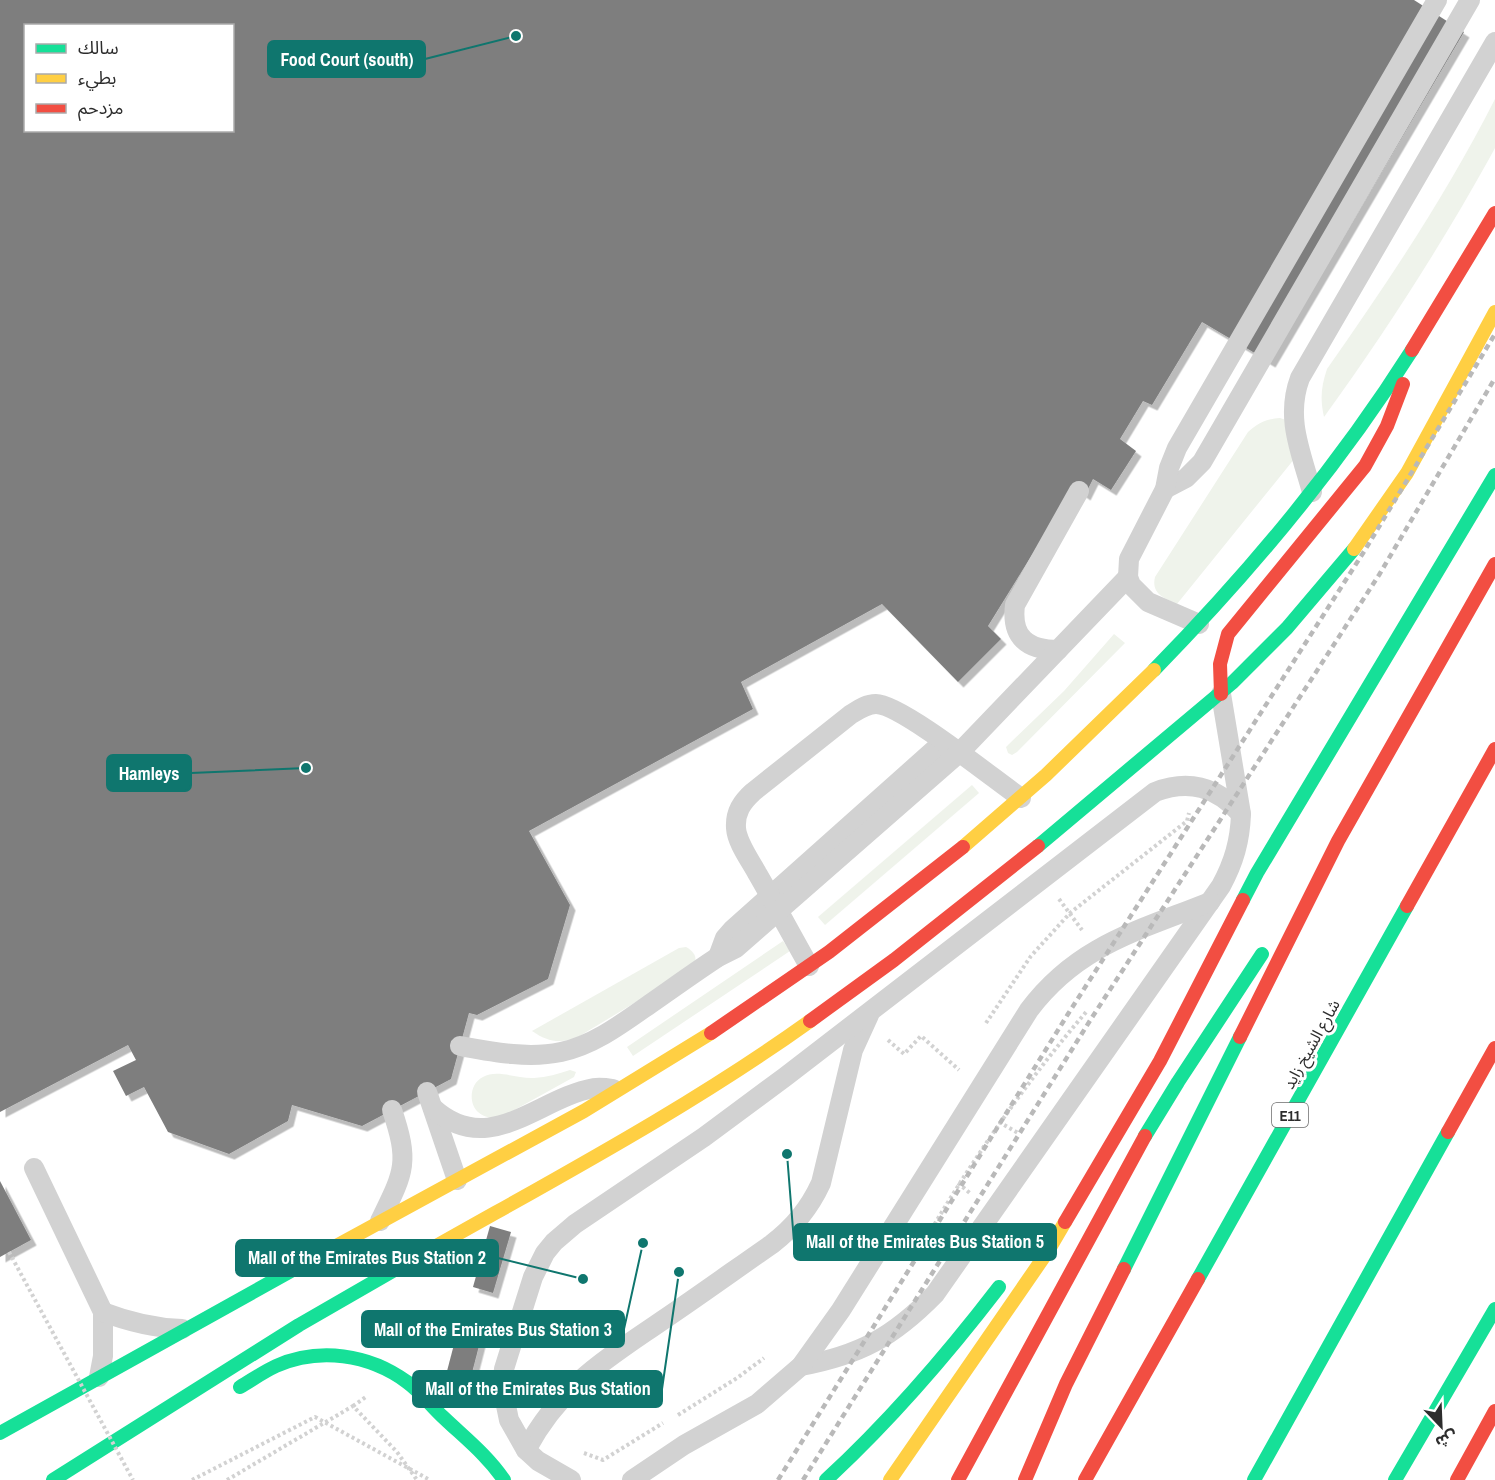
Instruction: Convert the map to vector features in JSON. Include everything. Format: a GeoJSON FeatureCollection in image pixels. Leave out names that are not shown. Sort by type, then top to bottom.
{"type":"FeatureCollection","features":[{"type":"Feature","properties":{"kind":"main road"},"geometry":{"type":"LineString","coordinates":[[0,1432],[379,1223],[459,1185],[622,1089],[715,1031],[809,966],[918,885],[1021,798],[1083,740],[1199,624],[1250,567],[1312,492],[1409,356],[1456,282],[1495,213]]}},
{"type":"Feature","properties":{"kind":"main road"},"geometry":{"type":"LineString","coordinates":[[53,1480],[205,1383],[468,1223],[603,1153],[698,1096],[790,1036],[872,978],[969,904],[1221,694],[1272,645],[1312,601],[1384,506],[1417,456],[1495,312]]}},
{"type":"Feature","properties":{"kind":"main road"},"geometry":{"type":"LineString","coordinates":[[1221,694],[1218,679],[1219,664],[1228,634],[1365,466],[1394,413],[1409,356]]}},
{"type":"Feature","properties":{"kind":"main road"},"geometry":{"type":"LineString","coordinates":[[890,1480],[1048,1251],[1160,1061],[1257,873],[1495,475]]}},
{"type":"Feature","properties":{"kind":"main road"},"geometry":{"type":"LineString","coordinates":[[1025,1480],[1066,1384],[1338,841],[1495,564]]}},
{"type":"Feature","properties":{"kind":"main road","name":"شارع الشيخ زايد"},"geometry":{"type":"LineString","coordinates":[[1085,1480],[1495,749]]}},
{"type":"Feature","properties":{"kind":"main road"},"geometry":{"type":"LineString","coordinates":[[958,1480],[1129,1164],[1178,1082],[1338,841]]}},
{"type":"Feature","properties":{"kind":"main road"},"geometry":{"type":"LineString","coordinates":[[1254,1480],[1495,1048]]}},
{"type":"Feature","properties":{"kind":"main road"},"geometry":{"type":"LineString","coordinates":[[1070,1187],[1160,1061]]}},
{"type":"Feature","properties":{"kind":"main road"},"geometry":{"type":"LineString","coordinates":[[826,1480],[904,1402],[947,1353],[1005,1278]]}},
{"type":"Feature","properties":{"kind":"main road"},"geometry":{"type":"LineString","coordinates":[[1395,1480],[1495,1309]]}},
{"type":"Feature","properties":{"kind":"main road"},"geometry":{"type":"LineString","coordinates":[[233,1392],[276,1366],[294,1359],[333,1354],[352,1356],[371,1362],[405,1381],[485,1456],[504,1480]]}},
{"type":"Feature","properties":{"kind":"main road"},"geometry":{"type":"LineString","coordinates":[[1457,1480],[1495,1411]]}},
{"type":"Feature","properties":{"kind":"main road"},"geometry":{"type":"LineString","coordinates":[[77,1466],[139,1443]]}},
{"type":"Feature","properties":{"kind":"lane"},"geometry":{"type":"LineString","coordinates":[[1199,624],[1148,602],[1137,592],[1128,577],[1129,559],[1165,489],[1168,468],[1177,448],[1437,0]]}},
{"type":"Feature","properties":{"kind":"lane"},"geometry":{"type":"LineString","coordinates":[[1165,489],[1186,478],[1202,462],[1470,0]]}},
{"type":"Feature","properties":{"kind":"lane"},"geometry":{"type":"LineString","coordinates":[[1312,492],[1293,423],[1292,406],[1300,378],[1495,42]]}},
{"type":"Feature","properties":{"kind":"lane"},"geometry":{"type":"LineString","coordinates":[[1058,650],[1037,649],[1027,644],[1014,626],[1013,616],[1015,605],[1079,491]]}},
{"type":"Feature","properties":{"kind":"lane"},"geometry":{"type":"LineString","coordinates":[[460,1046],[493,1052],[535,1054],[561,1052],[609,1032],[718,957],[736,948],[774,905],[1058,650],[1128,577]]}},
{"type":"Feature","properties":{"kind":"lane"},"geometry":{"type":"LineString","coordinates":[[801,1366],[832,1360],[870,1345],[913,1316],[935,1294],[1210,902],[1230,870],[1237,852],[1241,814],[1221,694]]}},
{"type":"Feature","properties":{"kind":"lane"},"geometry":{"type":"LineString","coordinates":[[809,966],[736,831],[736,816],[742,802],[753,792],[862,708],[875,704],[889,707],[1021,798]]}},
{"type":"Feature","properties":{"kind":"lane"},"geometry":{"type":"LineString","coordinates":[[570,1480],[546,1467],[526,1450],[508,1420],[502,1386],[504,1370],[533,1277],[545,1253],[554,1242],[586,1216],[704,1137],[785,1077],[1155,792],[1168,787],[1196,786],[1221,795],[1241,814]]}},
{"type":"Feature","properties":{"kind":"lane"},"geometry":{"type":"LineString","coordinates":[[632,1480],[684,1444],[757,1404],[801,1366],[834,1320],[1029,1010],[1057,978],[1072,964],[1107,943],[1210,902]]}},
{"type":"Feature","properties":{"kind":"lane"},"geometry":{"type":"LineString","coordinates":[[526,1450],[551,1409],[585,1375],[772,1244],[796,1224],[815,1198],[821,1183],[853,1050],[873,1008]]}},
{"type":"Feature","properties":{"kind":"lane"},"geometry":{"type":"LineString","coordinates":[[459,1185],[430,1100],[457,1124],[476,1128],[493,1128],[510,1123],[577,1093],[596,1088],[622,1089]]}},
{"type":"Feature","properties":{"kind":"lane"},"geometry":{"type":"LineString","coordinates":[[379,1223],[398,1185],[402,1171],[401,1138],[392,1110]]}},
{"type":"Feature","properties":{"kind":"lane"},"geometry":{"type":"LineString","coordinates":[[34,1168],[103,1312],[103,1356],[99,1377]]}},
{"type":"Feature","properties":{"kind":"lane"},"geometry":{"type":"LineString","coordinates":[[103,1312],[142,1324],[185,1329]]}},
{"type":"Feature","properties":{"kind":"path"},"geometry":{"type":"LineString","coordinates":[[981,1032],[1031,956],[1070,913],[1187,821],[1189,813]]}},
{"type":"Feature","properties":{"kind":"path"},"geometry":{"type":"LineString","coordinates":[[1066,909],[1073,918]]}},
{"type":"Feature","properties":{"kind":"path"},"geometry":{"type":"LineString","coordinates":[[896,1223],[924,1242],[958,1184],[999,1122],[1056,1047],[1087,1011]]}},
{"type":"Feature","properties":{"kind":"path"},"geometry":{"type":"LineString","coordinates":[[888,1040],[904,1054],[921,1036],[959,1070]]}},
{"type":"Feature","properties":{"kind":"path"},"geometry":{"type":"LineString","coordinates":[[954,1078],[964,1060]]}},
{"type":"Feature","properties":{"kind":"path"},"geometry":{"type":"LineString","coordinates":[[9,1252],[133,1480]]}},
{"type":"Feature","properties":{"kind":"path"},"geometry":{"type":"LineString","coordinates":[[570,1480],[582,1453],[603,1460],[765,1358]]}},
{"type":"Feature","properties":{"kind":"path"},"geometry":{"type":"LineString","coordinates":[[227,1480],[353,1406],[397,1452],[417,1480]]}},
{"type":"Feature","properties":{"kind":"path"},"geometry":{"type":"LineString","coordinates":[[192,1480],[315,1417],[430,1480]]}},
{"type":"Feature","properties":{"kind":"shaded area"},"geometry":{"type":"Polygon","coordinates":[[[1495,99],[1495,148],[1451,226],[1410,291],[1324,417],[1322,393],[1327,369],[1416,237],[1495,99]]]}},
{"type":"Feature","properties":{"kind":"shaded area"},"geometry":{"type":"Polygon","coordinates":[[[1280,418],[1292,422],[1295,458],[1177,604],[1163,597],[1155,588],[1155,577],[1248,432],[1262,422],[1280,418]]]}},
{"type":"Feature","properties":{"kind":"shaded area"},"geometry":{"type":"Polygon","coordinates":[[[1114,634],[1125,643],[1017,752],[1012,755],[1008,753],[1006,747],[1064,691],[1114,634]]]}},
{"type":"Feature","properties":{"kind":"shaded area"},"geometry":{"type":"Polygon","coordinates":[[[972,785],[979,793],[825,925],[818,917],[972,785]]]}},
{"type":"Feature","properties":{"kind":"shaded area"},"geometry":{"type":"Polygon","coordinates":[[[783,941],[790,951],[633,1056],[627,1047],[783,941]]]}},
{"type":"Feature","properties":{"kind":"shaded area"},"geometry":{"type":"Polygon","coordinates":[[[686,947],[693,952],[695,958],[689,970],[578,1037],[565,1041],[554,1041],[543,1038],[532,1031],[679,948],[686,947]]]}},
{"type":"Feature","properties":{"kind":"shaded area"},"geometry":{"type":"Polygon","coordinates":[[[570,1070],[576,1072],[574,1077],[500,1118],[483,1115],[473,1104],[473,1088],[483,1077],[501,1074],[534,1078],[570,1070]]]}},
{"type":"Feature","properties":{"kind":"building"},"geometry":{"type":"Polygon","coordinates":[[[0,0],[1414,0],[1464,32],[1270,362],[1202,322],[1152,405],[1143,401],[1120,439],[1136,451],[1111,490],[1093,479],[1085,495],[1074,487],[988,626],[1001,639],[958,682],[882,604],[741,682],[753,709],[529,831],[570,905],[548,979],[477,1015],[469,1013],[451,1079],[362,1126],[292,1105],[288,1121],[229,1154],[168,1132],[144,1087],[126,1096],[113,1071],[136,1060],[128,1045],[0,1112],[0,0]]]}},
{"type":"Feature","properties":{"kind":"building"},"geometry":{"type":"Polygon","coordinates":[[[0,1181],[31,1240],[0,1257],[0,1181]]]}},
{"type":"Feature","properties":{"kind":"building"},"geometry":{"type":"Polygon","coordinates":[[[490,1226],[511,1232],[493,1293],[473,1287],[490,1226]]]}},
{"type":"Feature","properties":{"kind":"building"},"geometry":{"type":"Polygon","coordinates":[[[457,1333],[481,1338],[465,1400],[441,1394],[457,1333]]]}},
{"type":"Feature","properties":{"kind":"railway"},"geometry":{"type":"LineString","coordinates":[[778,1480],[1068,1014],[1365,550],[1495,334]]}},
{"type":"Feature","properties":{"kind":"railway"},"geometry":{"type":"LineString","coordinates":[[803,1480],[1091,1019],[1379,575],[1495,378]]}},
{"type":"Feature","properties":{"kind":"traffic: fast"},"geometry":{"type":"LineString","coordinates":[[1154,670],[1190,633],[1291,517],[1354,436],[1412,350]]}},
{"type":"Feature","properties":{"kind":"traffic: fast"},"geometry":{"type":"LineString","coordinates":[[1243,900],[1495,475]]}},
{"type":"Feature","properties":{"kind":"traffic: fast"},"geometry":{"type":"LineString","coordinates":[[1038,846],[1232,683],[1287,628],[1354,549]]}},
{"type":"Feature","properties":{"kind":"traffic: fast"},"geometry":{"type":"LineString","coordinates":[[1198,1279],[1407,906]]}},
{"type":"Feature","properties":{"kind":"traffic: fast"},"geometry":{"type":"LineString","coordinates":[[1145,1136],[1262,954]]}},
{"type":"Feature","properties":{"kind":"traffic: fast"},"geometry":{"type":"LineString","coordinates":[[1124,1269],[1240,1037]]}},
{"type":"Feature","properties":{"kind":"traffic: fast"},"geometry":{"type":"LineString","coordinates":[[1254,1480],[1448,1132]]}},
{"type":"Feature","properties":{"kind":"traffic: fast"},"geometry":{"type":"LineString","coordinates":[[53,1480],[299,1325],[410,1261]]}},
{"type":"Feature","properties":{"kind":"traffic: fast"},"geometry":{"type":"LineString","coordinates":[[0,1433],[307,1262]]}},
{"type":"Feature","properties":{"kind":"traffic: fast"},"geometry":{"type":"LineString","coordinates":[[826,1480],[873,1435],[917,1387],[999,1287]]}},
{"type":"Feature","properties":{"kind":"traffic: fast"},"geometry":{"type":"LineString","coordinates":[[1395,1480],[1495,1309]]}},
{"type":"Feature","properties":{"kind":"traffic: fast"},"geometry":{"type":"LineString","coordinates":[[240,1387],[276,1366],[309,1357],[343,1356],[377,1365],[392,1372],[417,1390],[483,1455],[504,1480]]}},
{"type":"Feature","properties":{"kind":"traffic: slow"},"geometry":{"type":"LineString","coordinates":[[1354,549],[1407,473],[1495,312]]}},
{"type":"Feature","properties":{"kind":"traffic: slow"},"geometry":{"type":"LineString","coordinates":[[963,847],[1046,775],[1154,670]]}},
{"type":"Feature","properties":{"kind":"traffic: slow"},"geometry":{"type":"LineString","coordinates":[[410,1261],[663,1117],[810,1021]]}},
{"type":"Feature","properties":{"kind":"traffic: slow"},"geometry":{"type":"LineString","coordinates":[[307,1262],[584,1111],[711,1033]]}},
{"type":"Feature","properties":{"kind":"traffic: slow"},"geometry":{"type":"LineString","coordinates":[[890,1480],[1048,1251],[1065,1222]]}},
{"type":"Feature","properties":{"kind":"traffic: jam"},"geometry":{"type":"LineString","coordinates":[[1412,350],[1495,213]]}},
{"type":"Feature","properties":{"kind":"traffic: jam"},"geometry":{"type":"LineString","coordinates":[[1221,694],[1220,664],[1228,634],[1365,466],[1387,426],[1403,384]]}},
{"type":"Feature","properties":{"kind":"traffic: jam"},"geometry":{"type":"LineString","coordinates":[[1240,1037],[1338,841],[1495,564]]}},
{"type":"Feature","properties":{"kind":"traffic: jam"},"geometry":{"type":"LineString","coordinates":[[1407,906],[1495,749]]}},
{"type":"Feature","properties":{"kind":"traffic: jam"},"geometry":{"type":"LineString","coordinates":[[810,1021],[894,960],[1038,846]]}},
{"type":"Feature","properties":{"kind":"traffic: jam"},"geometry":{"type":"LineString","coordinates":[[711,1033],[829,952],[963,847]]}},
{"type":"Feature","properties":{"kind":"traffic: jam"},"geometry":{"type":"LineString","coordinates":[[1065,1222],[1160,1061],[1243,900]]}},
{"type":"Feature","properties":{"kind":"traffic: jam"},"geometry":{"type":"LineString","coordinates":[[1448,1132],[1495,1048]]}},
{"type":"Feature","properties":{"kind":"traffic: jam"},"geometry":{"type":"LineString","coordinates":[[958,1480],[1145,1136]]}},
{"type":"Feature","properties":{"kind":"traffic: jam"},"geometry":{"type":"LineString","coordinates":[[1025,1480],[1066,1384],[1124,1269]]}},
{"type":"Feature","properties":{"kind":"traffic: jam"},"geometry":{"type":"LineString","coordinates":[[1085,1480],[1198,1279]]}},
{"type":"Feature","properties":{"kind":"traffic: jam"},"geometry":{"type":"LineString","coordinates":[[1457,1480],[1495,1411]]}},
{"type":"Feature","properties":{"kind":"place","name":"Food Court (south)"},"geometry":{"type":"Point","coordinates":[516,36]}},
{"type":"Feature","properties":{"kind":"place","name":"Hamleys"},"geometry":{"type":"Point","coordinates":[306,768]}},
{"type":"Feature","properties":{"kind":"place","name":"Mall of the Emirates Bus Station 5"},"geometry":{"type":"Point","coordinates":[787,1154]}},
{"type":"Feature","properties":{"kind":"place","name":"Mall of the Emirates Bus Station 3"},"geometry":{"type":"Point","coordinates":[643,1243]}},
{"type":"Feature","properties":{"kind":"place","name":"Mall of the Emirates Bus Station"},"geometry":{"type":"Point","coordinates":[679,1272]}},
{"type":"Feature","properties":{"kind":"place","name":"Mall of the Emirates Bus Station 2"},"geometry":{"type":"Point","coordinates":[583,1279]}}]}
